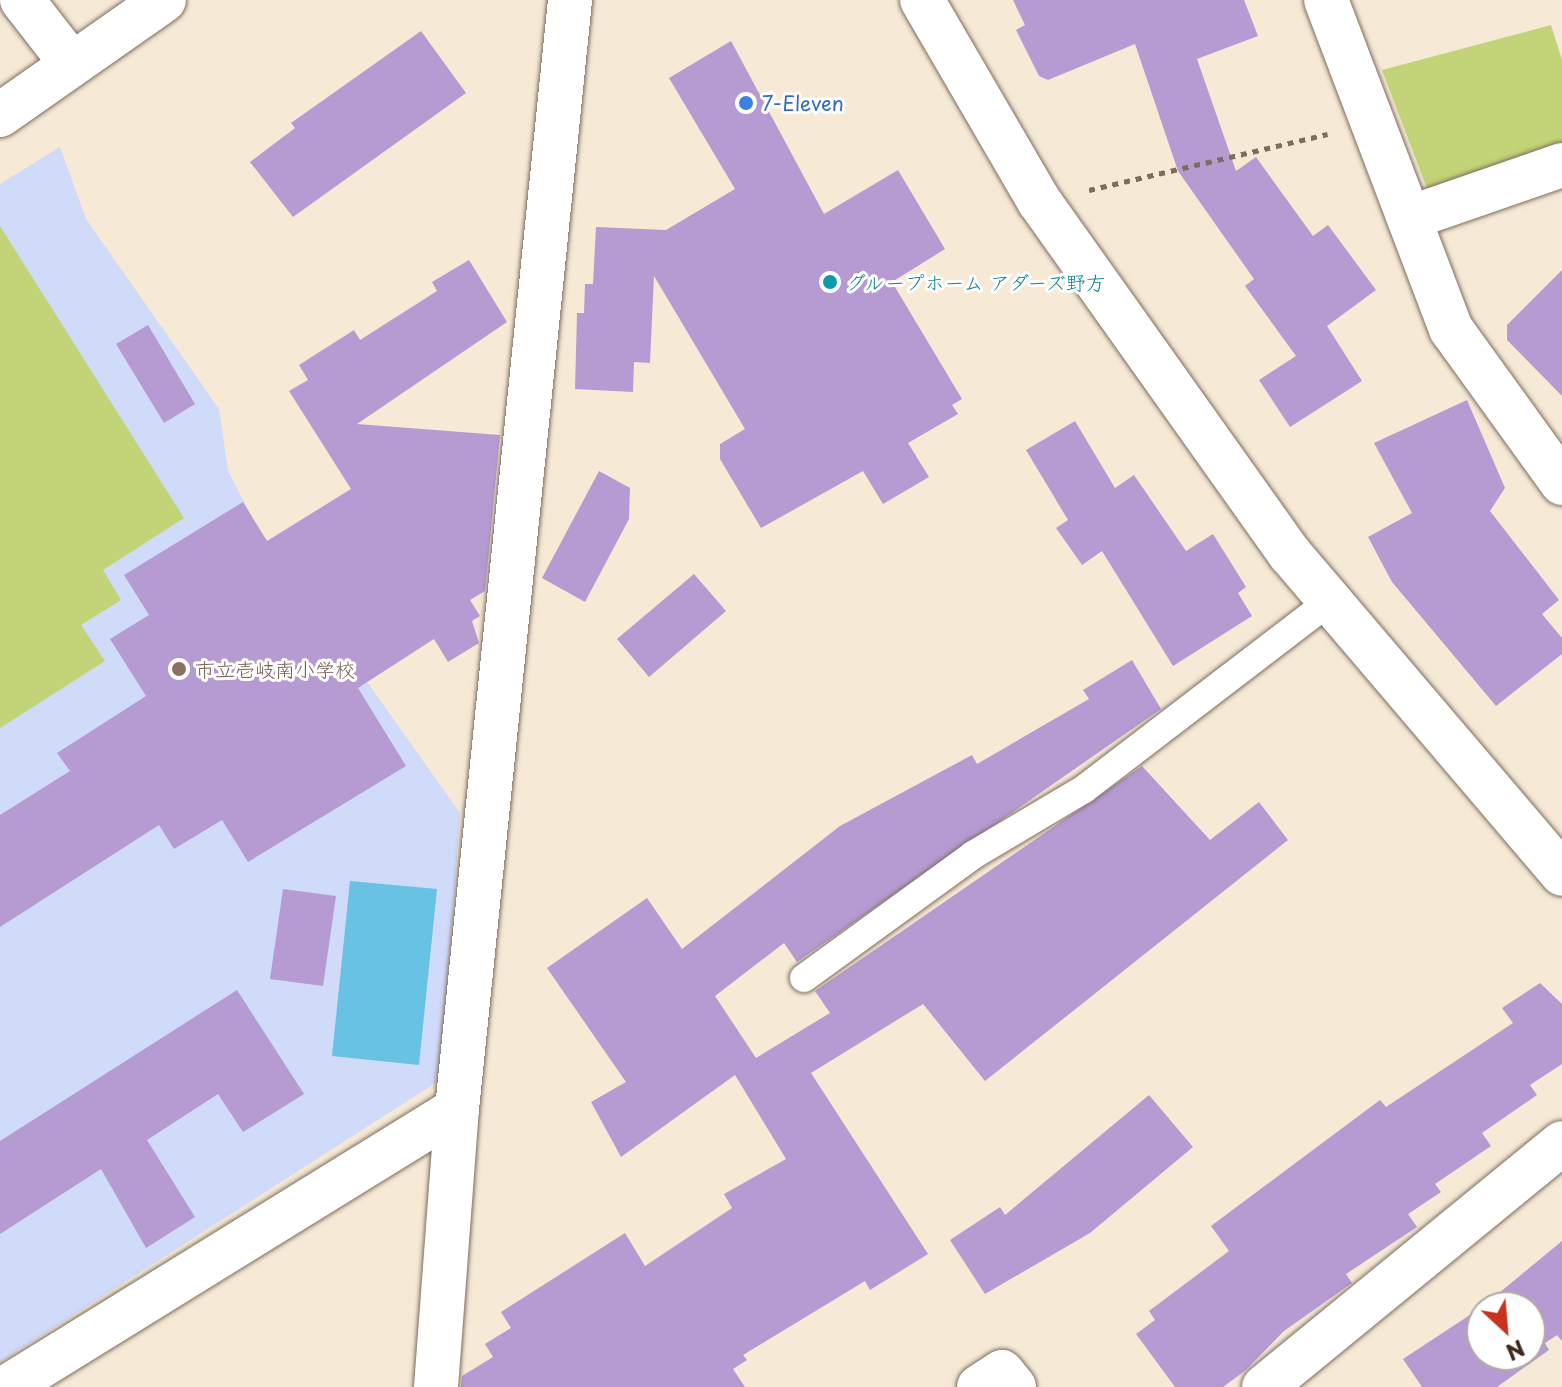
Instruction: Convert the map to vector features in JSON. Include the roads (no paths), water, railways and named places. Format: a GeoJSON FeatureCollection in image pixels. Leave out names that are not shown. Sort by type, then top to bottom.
{"type":"FeatureCollection","features":[{"type":"Feature","properties":{"kind":"street"},"geometry":{"type":"LineString","coordinates":[[22,0],[71,63]]}},
{"type":"Feature","properties":{"kind":"street"},"geometry":{"type":"LineString","coordinates":[[0,115],[164,0]]}},
{"type":"Feature","properties":{"kind":"street"},"geometry":{"type":"LineString","coordinates":[[436,1387],[457,1109],[570,0]]}},
{"type":"Feature","properties":{"kind":"street"},"geometry":{"type":"LineString","coordinates":[[922,0],[1039,201],[1330,601],[1562,874]]}},
{"type":"Feature","properties":{"kind":"street"},"geometry":{"type":"LineString","coordinates":[[1326,0],[1451,329],[1558,465]]}},
{"type":"Feature","properties":{"kind":"street"},"geometry":{"type":"LineString","coordinates":[[1409,218],[1562,165]]}},
{"type":"Feature","properties":{"kind":"street"},"geometry":{"type":"LineString","coordinates":[[7,1387],[457,1109]]}},
{"type":"Feature","properties":{"kind":"street"},"geometry":{"type":"LineString","coordinates":[[1264,1387],[1562,1143]]}},
{"type":"Feature","properties":{"kind":"street"},"geometry":{"type":"LineString","coordinates":[[979,1387],[1002,1372],[1014,1387]]}},
{"type":"Feature","properties":{"kind":"lane"},"geometry":{"type":"LineString","coordinates":[[804,978],[973,855],[1084,789],[1330,601]]}},
{"type":"Feature","properties":{"kind":"water"},"geometry":{"type":"Polygon","coordinates":[[[350,881],[437,889],[419,1065],[332,1056],[350,881]]]}},
{"type":"Feature","properties":{"kind":"place","name":"7-Eleven"},"geometry":{"type":"Point","coordinates":[746,103]}},
{"type":"Feature","properties":{"kind":"place","name":"グループホーム アダーズ野方"},"geometry":{"type":"Point","coordinates":[830,282]}},
{"type":"Feature","properties":{"kind":"place","name":"市立壱岐南小学校"},"geometry":{"type":"Point","coordinates":[179,669]}}]}
